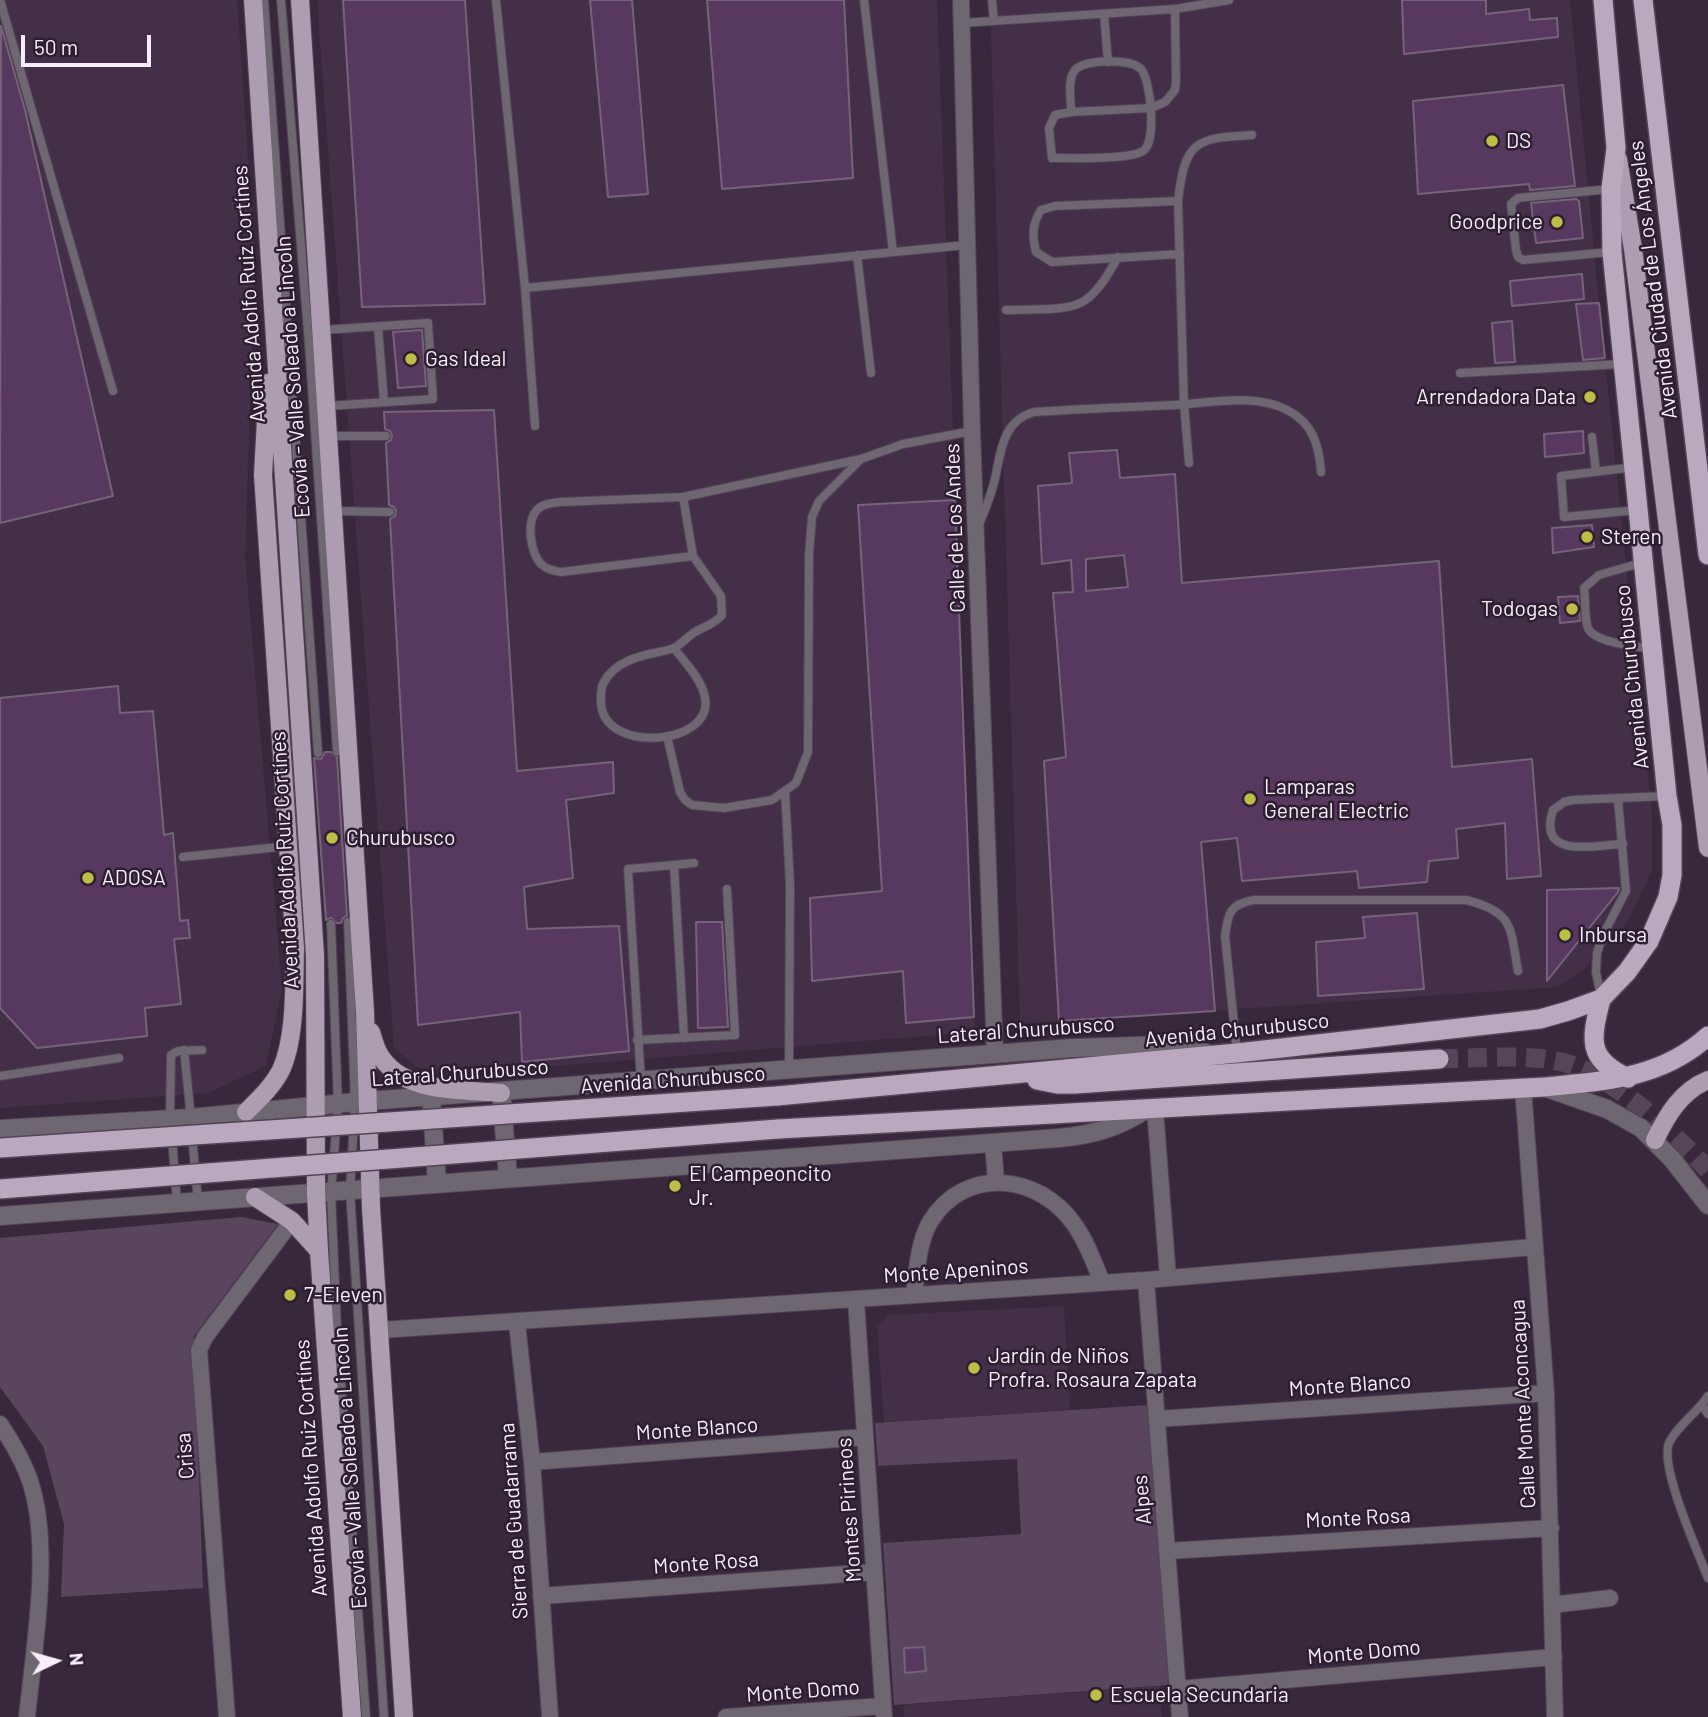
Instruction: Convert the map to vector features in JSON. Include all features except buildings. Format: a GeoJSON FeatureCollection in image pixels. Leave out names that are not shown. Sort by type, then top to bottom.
{"type":"FeatureCollection","features":[{"type":"Feature","properties":{"kind":"highway","name":"Avenida Ciudad de Los Ángeles"},"geometry":{"type":"LineString","coordinates":[[1603,0],[1616,148]]}},
{"type":"Feature","properties":{"kind":"highway","name":"Avenida Ciudad de Los Ángeles"},"geometry":{"type":"LineString","coordinates":[[1643,0],[1701,445],[1708,555]]}},
{"type":"Feature","properties":{"kind":"highway","name":"Avenida Churubusco"},"geometry":{"type":"LineString","coordinates":[[0,1148],[777,1096],[1023,1074],[1540,1019],[1601,999],[1627,972],[1649,941],[1668,897],[1672,875],[1672,825],[1612,252],[1617,189],[1616,148]]}},
{"type":"Feature","properties":{"kind":"highway"},"geometry":{"type":"LineString","coordinates":[[1601,999],[1594,1028],[1595,1052],[1601,1062],[1628,1078]]}},
{"type":"Feature","properties":{"kind":"highway"},"geometry":{"type":"LineString","coordinates":[[0,1189],[778,1129],[1544,1087],[1628,1078],[1666,1065],[1696,1047],[1708,1036]]}},
{"type":"Feature","properties":{"kind":"highway"},"geometry":{"type":"LineString","coordinates":[[1023,1074],[1039,1081],[1075,1084],[1439,1059]]}},
{"type":"Feature","properties":{"kind":"main road","name":"Avenida Adolfo Ruiz Cortínes"},"geometry":{"type":"LineString","coordinates":[[253,0],[315,955],[316,1106],[324,1193],[319,1251],[352,1717]]}},
{"type":"Feature","properties":{"kind":"main road"},"geometry":{"type":"LineString","coordinates":[[300,0],[366,1012],[377,1052],[389,1067],[408,1081],[437,1087],[501,1093]]}},
{"type":"Feature","properties":{"kind":"main road"},"geometry":{"type":"LineString","coordinates":[[1617,189],[1633,249],[1708,848]]}},
{"type":"Feature","properties":{"kind":"main road"},"geometry":{"type":"LineString","coordinates":[[246,1112],[266,1093],[282,1069],[290,1033],[294,994],[295,949],[263,475],[273,310]]}},
{"type":"Feature","properties":{"kind":"main road"},"geometry":{"type":"LineString","coordinates":[[366,1012],[353,1103],[371,1189],[404,1717]]}},
{"type":"Feature","properties":{"kind":"main road"},"geometry":{"type":"LineString","coordinates":[[1655,1140],[1680,1099],[1692,1088],[1708,1080]]}},
{"type":"Feature","properties":{"kind":"main road"},"geometry":{"type":"LineString","coordinates":[[255,1197],[292,1221],[319,1251]]}},
{"type":"Feature","properties":{"kind":"street","name":"Calle de Los Andes"},"geometry":{"type":"LineString","coordinates":[[961,0],[966,245],[995,1054]]}},
{"type":"Feature","properties":{"kind":"street","name":"Lateral Churubusco"},"geometry":{"type":"LineString","coordinates":[[0,1129],[170,1120],[353,1103],[1093,1046],[1168,1045],[1216,1055]]}},
{"type":"Feature","properties":{"kind":"street"},"geometry":{"type":"LineString","coordinates":[[1544,1087],[1626,1118],[1655,1140],[1708,1205]]}},
{"type":"Feature","properties":{"kind":"street","name":"Calle Monte Aconcagua"},"geometry":{"type":"LineString","coordinates":[[1523,1088],[1546,1393],[1555,1717]]}},
{"type":"Feature","properties":{"kind":"street"},"geometry":{"type":"LineString","coordinates":[[501,1093],[508,1178]]}},
{"type":"Feature","properties":{"kind":"street"},"geometry":{"type":"LineString","coordinates":[[431,1097],[437,1184]]}},
{"type":"Feature","properties":{"kind":"street"},"geometry":{"type":"LineString","coordinates":[[0,1216],[993,1143],[1096,1133],[1150,1109],[1168,1278]]}},
{"type":"Feature","properties":{"kind":"street"},"geometry":{"type":"LineString","coordinates":[[993,1143],[996,1181]]}},
{"type":"Feature","properties":{"kind":"street"},"geometry":{"type":"LineString","coordinates":[[914,1295],[918,1256],[929,1223],[957,1193],[996,1181],[1027,1187],[1057,1205],[1074,1223],[1102,1282]]}},
{"type":"Feature","properties":{"kind":"street","name":"Crisa"},"geometry":{"type":"LineString","coordinates":[[227,1717],[199,1350],[205,1337],[292,1221]]}},
{"type":"Feature","properties":{"kind":"street","name":"Monte Apeninos"},"geometry":{"type":"LineString","coordinates":[[380,1330],[1146,1280],[1534,1247]]}},
{"type":"Feature","properties":{"kind":"street","name":"Alpes"},"geometry":{"type":"LineString","coordinates":[[1146,1280],[1180,1717]]}},
{"type":"Feature","properties":{"kind":"street","name":"Montes Pirineos"},"geometry":{"type":"LineString","coordinates":[[856,1300],[883,1712]]}},
{"type":"Feature","properties":{"kind":"street","name":"Sierra de Guadarrama"},"geometry":{"type":"LineString","coordinates":[[517,1323],[532,1462],[550,1717]]}},
{"type":"Feature","properties":{"kind":"street","name":"Monte Blanco"},"geometry":{"type":"LineString","coordinates":[[1157,1419],[1546,1393]]}},
{"type":"Feature","properties":{"kind":"street"},"geometry":{"type":"LineString","coordinates":[[0,1424],[15,1447],[30,1482],[38,1519],[41,1563],[27,1717]]}},
{"type":"Feature","properties":{"kind":"street","name":"Monte Blanco"},"geometry":{"type":"LineString","coordinates":[[532,1462],[865,1437]]}},
{"type":"Feature","properties":{"kind":"street","name":"Monte Rosa"},"geometry":{"type":"LineString","coordinates":[[1167,1550],[1551,1528]]}},
{"type":"Feature","properties":{"kind":"street","name":"Monte Rosa"},"geometry":{"type":"LineString","coordinates":[[541,1596],[874,1572]]}},
{"type":"Feature","properties":{"kind":"street"},"geometry":{"type":"LineString","coordinates":[[1552,1605],[1610,1598]]}},
{"type":"Feature","properties":{"kind":"street","name":"Monte Domo"},"geometry":{"type":"LineString","coordinates":[[1178,1689],[1554,1657]]}},
{"type":"Feature","properties":{"kind":"street","name":"Monte Domo"},"geometry":{"type":"LineString","coordinates":[[726,1717],[883,1712]]}},
{"type":"Feature","properties":{"kind":"lane"},"geometry":{"type":"LineString","coordinates":[[1,0],[113,391]]}},
{"type":"Feature","properties":{"kind":"lane"},"geometry":{"type":"LineString","coordinates":[[264,0],[318,753]]}},
{"type":"Feature","properties":{"kind":"lane","name":"Ecovía - Valle Soleado a Lincoln"},"geometry":{"type":"LineString","coordinates":[[281,0],[338,751]]}},
{"type":"Feature","properties":{"kind":"lane"},"geometry":{"type":"LineString","coordinates":[[496,0],[525,288],[535,426]]}},
{"type":"Feature","properties":{"kind":"lane"},"geometry":{"type":"LineString","coordinates":[[864,0],[893,252]]}},
{"type":"Feature","properties":{"kind":"lane"},"geometry":{"type":"LineString","coordinates":[[992,0],[994,21]]}},
{"type":"Feature","properties":{"kind":"lane"},"geometry":{"type":"LineString","coordinates":[[962,23],[1175,9],[1229,0]]}},
{"type":"Feature","properties":{"kind":"lane"},"geometry":{"type":"LineString","coordinates":[[1072,112],[1071,78],[1074,71],[1082,64],[1128,62],[1142,70],[1147,84],[1151,108],[1150,141],[1146,149],[1141,153],[1052,158],[1049,128],[1055,115],[1151,108],[1166,102],[1175,90],[1175,9]]}},
{"type":"Feature","properties":{"kind":"lane"},"geometry":{"type":"LineString","coordinates":[[1104,14],[1108,62]]}},
{"type":"Feature","properties":{"kind":"lane"},"geometry":{"type":"LineString","coordinates":[[1189,463],[1184,404],[1178,201],[1185,164],[1191,152],[1202,141],[1215,137],[1252,135]]}},
{"type":"Feature","properties":{"kind":"lane"},"geometry":{"type":"LineString","coordinates":[[1617,189],[1518,198],[1511,204],[1516,250],[1518,257],[1524,260],[1633,249]]}},
{"type":"Feature","properties":{"kind":"lane"},"geometry":{"type":"LineString","coordinates":[[1178,201],[1055,206],[1041,210],[1033,222],[1033,237],[1036,252],[1052,262],[1180,254]]}},
{"type":"Feature","properties":{"kind":"lane"},"geometry":{"type":"LineString","coordinates":[[525,288],[966,245]]}},
{"type":"Feature","properties":{"kind":"lane"},"geometry":{"type":"LineString","coordinates":[[857,256],[871,373]]}},
{"type":"Feature","properties":{"kind":"lane"},"geometry":{"type":"LineString","coordinates":[[1006,310],[1063,307],[1082,303],[1107,276],[1118,257]]}},
{"type":"Feature","properties":{"kind":"lane"},"geometry":{"type":"LineString","coordinates":[[323,330],[428,324],[433,399],[327,406]]}},
{"type":"Feature","properties":{"kind":"lane"},"geometry":{"type":"LineString","coordinates":[[378,327],[384,402]]}},
{"type":"Feature","properties":{"kind":"lane"},"geometry":{"type":"LineString","coordinates":[[1460,373],[1623,364]]}},
{"type":"Feature","properties":{"kind":"lane"},"geometry":{"type":"LineString","coordinates":[[976,530],[991,494],[1001,444],[1008,429],[1025,414],[1034,412],[1250,402],[1276,405],[1288,410],[1308,426],[1315,436],[1320,451],[1321,472]]}},
{"type":"Feature","properties":{"kind":"lane"},"geometry":{"type":"LineString","coordinates":[[693,556],[561,572],[541,565],[531,539],[532,518],[536,510],[545,505],[683,497],[861,459],[903,444],[972,431]]}},
{"type":"Feature","properties":{"kind":"lane"},"geometry":{"type":"LineString","coordinates":[[329,436],[386,436]]}},
{"type":"Feature","properties":{"kind":"lane"},"geometry":{"type":"LineString","coordinates":[[1592,437],[1596,472]]}},
{"type":"Feature","properties":{"kind":"lane"},"geometry":{"type":"LineString","coordinates":[[667,736],[680,792],[692,805],[724,808],[772,800],[796,783],[808,751],[809,555],[812,517],[819,501],[861,459]]}},
{"type":"Feature","properties":{"kind":"lane"},"geometry":{"type":"LineString","coordinates":[[1634,467],[1561,476],[1564,517],[1638,510]]}},
{"type":"Feature","properties":{"kind":"lane"},"geometry":{"type":"LineString","coordinates":[[674,648],[702,689],[706,706],[699,723],[667,736],[634,738],[624,734],[608,722],[602,712],[603,683],[627,661],[674,648],[719,619],[724,609],[717,588],[693,556],[683,497]]}},
{"type":"Feature","properties":{"kind":"lane"},"geometry":{"type":"LineString","coordinates":[[334,511],[390,512]]}},
{"type":"Feature","properties":{"kind":"lane"},"geometry":{"type":"LineString","coordinates":[[1644,562],[1599,575],[1584,588],[1588,629],[1594,635],[1603,640],[1652,649]]}},
{"type":"Feature","properties":{"kind":"lane"},"geometry":{"type":"LineString","coordinates":[[785,791],[790,885],[789,1070]]}},
{"type":"Feature","properties":{"kind":"lane"},"geometry":{"type":"LineString","coordinates":[[1623,844],[1573,847],[1561,844],[1555,841],[1550,826],[1553,810],[1564,802],[1667,796]]}},
{"type":"Feature","properties":{"kind":"lane"},"geometry":{"type":"LineString","coordinates":[[1601,999],[1596,972],[1597,953],[1608,923],[1626,891],[1618,799]]}},
{"type":"Feature","properties":{"kind":"lane"},"geometry":{"type":"LineString","coordinates":[[184,857],[288,846]]}},
{"type":"Feature","properties":{"kind":"lane"},"geometry":{"type":"LineString","coordinates":[[641,1082],[628,869],[694,863]]}},
{"type":"Feature","properties":{"kind":"lane"},"geometry":{"type":"LineString","coordinates":[[674,865],[684,1038]]}},
{"type":"Feature","properties":{"kind":"lane"},"geometry":{"type":"LineString","coordinates":[[637,1040],[735,1035],[727,889]]}},
{"type":"Feature","properties":{"kind":"lane"},"geometry":{"type":"LineString","coordinates":[[1237,1053],[1225,936],[1228,917],[1233,908],[1241,902],[1466,900],[1489,906],[1502,915],[1510,929],[1518,971]]}},
{"type":"Feature","properties":{"kind":"lane","name":"Ecovía - Valle Soleado a Lincoln"},"geometry":{"type":"LineString","coordinates":[[348,922],[353,1103],[350,1191],[384,1717]]}},
{"type":"Feature","properties":{"kind":"lane"},"geometry":{"type":"LineString","coordinates":[[331,924],[353,1103],[324,1193],[366,1717]]}},
{"type":"Feature","properties":{"kind":"lane"},"geometry":{"type":"LineString","coordinates":[[177,1204],[170,1120],[170,1060],[174,1052],[202,1049]]}},
{"type":"Feature","properties":{"kind":"lane"},"geometry":{"type":"LineString","coordinates":[[184,1050],[198,1202]]}},
{"type":"Feature","properties":{"kind":"lane"},"geometry":{"type":"LineString","coordinates":[[0,1076],[119,1058]]}},
{"type":"Feature","properties":{"kind":"lane"},"geometry":{"type":"LineString","coordinates":[[1708,1396],[1669,1441],[1666,1454],[1668,1473],[1708,1578]]}},
{"type":"Feature","properties":{"kind":"lane"},"geometry":{"type":"LineString","coordinates":[[1702,1405],[1708,1414]]}},
{"type":"Feature","properties":{"kind":"shaded area"},"geometry":{"type":"Polygon","coordinates":[[[0,0],[237,0],[255,257],[245,555],[282,988],[266,1066],[208,1093],[0,1108],[0,0]]]}},
{"type":"Feature","properties":{"kind":"shaded area"},"geometry":{"type":"Polygon","coordinates":[[[317,0],[937,0],[975,1032],[457,1074],[417,1067],[394,1048],[317,0]]]}},
{"type":"Feature","properties":{"kind":"shaded area"},"geometry":{"type":"Polygon","coordinates":[[[990,0],[1570,0],[1652,816],[1652,870],[1628,921],[1583,971],[1557,987],[1020,1024],[990,0]]]}},
{"type":"Feature","properties":{"kind":"shaded area"},"geometry":{"type":"Polygon","coordinates":[[[241,1217],[278,1224],[194,1336],[203,1588],[61,1597],[64,1524],[43,1446],[0,1387],[0,1238],[241,1217]]]}},
{"type":"Feature","properties":{"kind":"shaded area","name":"Jardín de Niños Profra. Rosaura Zapata"},"geometry":{"type":"Polygon","coordinates":[[[1064,1306],[1070,1410],[884,1422],[877,1326],[888,1315],[1064,1306]]]}},
{"type":"Feature","properties":{"kind":"shaded area"},"geometry":{"type":"Polygon","coordinates":[[[1148,1405],[1169,1685],[894,1705],[883,1543],[1021,1534],[1017,1459],[878,1466],[875,1423],[1148,1405]]]}},
{"type":"Feature","properties":{"kind":"shaded area","name":"Escuela Secundaria"},"geometry":{"type":"Polygon","coordinates":[[[1160,1686],[1162,1717],[904,1717],[903,1705],[1160,1686]]]}},
{"type":"Feature","properties":{"kind":"tunnel"},"geometry":{"type":"LineString","coordinates":[[1439,1059],[1529,1058],[1557,1061],[1577,1067],[1618,1090],[1638,1105],[1708,1170]]}},
{"type":"Feature","properties":{"kind":"place","name":"DS"},"geometry":{"type":"Point","coordinates":[1492,141]}},
{"type":"Feature","properties":{"kind":"place","name":"Goodprice"},"geometry":{"type":"Point","coordinates":[1557,222]}},
{"type":"Feature","properties":{"kind":"place","name":"Gas Ideal"},"geometry":{"type":"Point","coordinates":[411,359]}},
{"type":"Feature","properties":{"kind":"place","name":"Arrendadora Data"},"geometry":{"type":"Point","coordinates":[1590,397]}},
{"type":"Feature","properties":{"kind":"place","name":"Steren"},"geometry":{"type":"Point","coordinates":[1587,537]}},
{"type":"Feature","properties":{"kind":"place","name":"Todogas"},"geometry":{"type":"Point","coordinates":[1572,609]}},
{"type":"Feature","properties":{"kind":"place","name":"Lamparas General Electric"},"geometry":{"type":"Point","coordinates":[1250,799]}},
{"type":"Feature","properties":{"kind":"place","name":"Churubusco"},"geometry":{"type":"Point","coordinates":[332,838]}},
{"type":"Feature","properties":{"kind":"place","name":"ADOSA"},"geometry":{"type":"Point","coordinates":[88,878]}},
{"type":"Feature","properties":{"kind":"place","name":"Inbursa"},"geometry":{"type":"Point","coordinates":[1565,935]}},
{"type":"Feature","properties":{"kind":"place","name":"El Campeoncito Jr."},"geometry":{"type":"Point","coordinates":[675,1186]}},
{"type":"Feature","properties":{"kind":"place","name":"7-Eleven"},"geometry":{"type":"Point","coordinates":[290,1295]}},
{"type":"Feature","properties":{"kind":"place","name":"Jardín de Niños Profra. Rosaura Zapata"},"geometry":{"type":"Point","coordinates":[974,1368]}},
{"type":"Feature","properties":{"kind":"place","name":"Escuela Secundaria"},"geometry":{"type":"Point","coordinates":[1096,1695]}}]}
